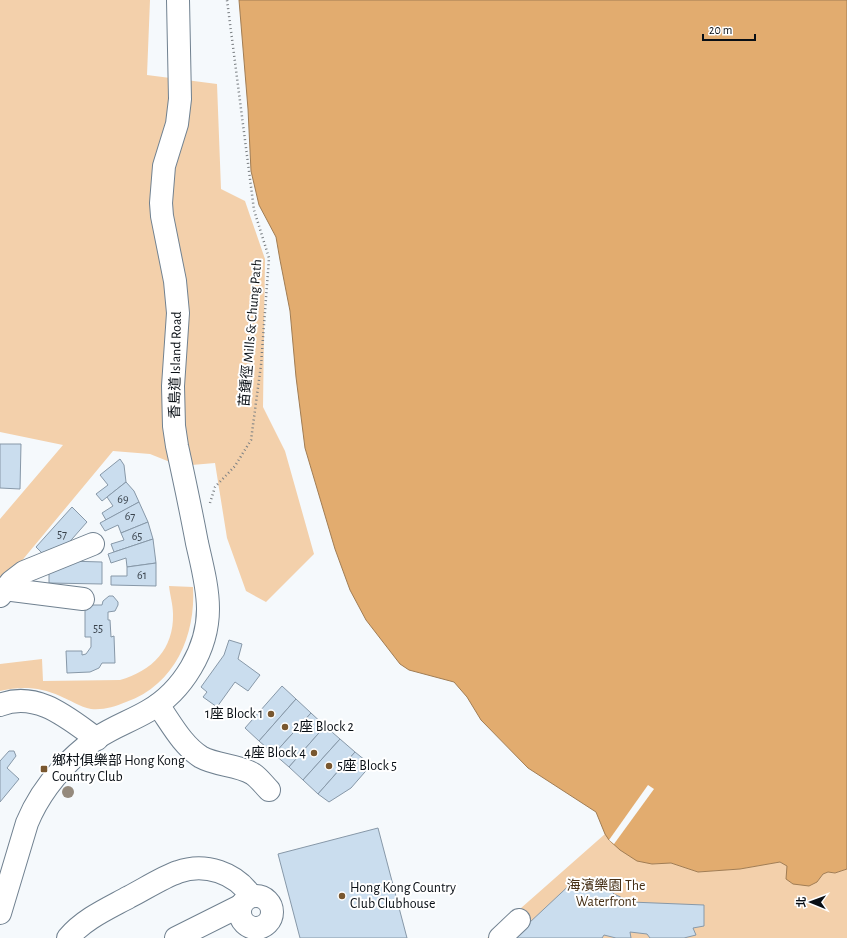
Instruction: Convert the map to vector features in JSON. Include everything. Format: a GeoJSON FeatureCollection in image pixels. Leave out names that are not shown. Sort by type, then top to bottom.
{"type":"FeatureCollection","features":[{"type":"Feature","properties":{"kind":"main road","name":"香島道 Island Road"},"geometry":{"type":"LineString","coordinates":[[0,913],[22,836],[32,811],[47,787],[80,752],[102,736],[137,718],[158,705],[180,684],[193,665],[202,642],[208,610],[206,585],[174,426],[173,386],[178,313],[175,281],[164,229],[161,202],[164,166],[177,124],[180,99],[178,0]]}},
{"type":"Feature","properties":{"kind":"main road"},"geometry":{"type":"LineString","coordinates":[[2,592],[11,582],[24,572],[93,544]]}},
{"type":"Feature","properties":{"kind":"main road"},"geometry":{"type":"LineString","coordinates":[[2,592],[83,599]]}},
{"type":"Feature","properties":{"kind":"main road"},"geometry":{"type":"LineString","coordinates":[[0,705],[19,702],[42,705],[62,713],[102,736]]}},
{"type":"Feature","properties":{"kind":"main road"},"geometry":{"type":"LineString","coordinates":[[158,705],[183,741],[195,753],[212,762],[241,768],[254,775],[269,790]]}},
{"type":"Feature","properties":{"kind":"main road"},"geometry":{"type":"LineString","coordinates":[[68,938],[94,916],[178,872],[199,869],[220,872],[229,875],[245,887],[245,901],[176,938]]}},
{"type":"Feature","properties":{"kind":"main road"},"geometry":{"type":"LineString","coordinates":[[500,938],[519,920]]}},
{"type":"Feature","properties":{"kind":"path","name":"苗鍾徑 Mills & Chung Path"},"geometry":{"type":"LineString","coordinates":[[210,508],[215,488],[235,466],[251,440],[261,365],[269,258],[254,210],[227,0]]}},
{"type":"Feature","properties":{"kind":"green space"},"geometry":{"type":"Polygon","coordinates":[[[0,0],[150,0],[147,75],[217,84],[221,189],[245,201],[265,259],[263,407],[285,451],[314,554],[266,602],[246,591],[227,538],[215,463],[180,466],[150,454],[113,451],[0,587],[0,519],[63,445],[0,432],[0,0]]]}},
{"type":"Feature","properties":{"kind":"green space"},"geometry":{"type":"Polygon","coordinates":[[[169,586],[193,587],[191,623],[179,656],[170,671],[158,684],[143,694],[105,709],[91,709],[83,707],[53,693],[38,689],[15,688],[0,691],[0,664],[42,659],[43,681],[120,680],[142,671],[159,657],[170,638],[173,607],[169,586]]]}},
{"type":"Feature","properties":{"kind":"green space","name":"海濱樂園 The Waterfront"},"geometry":{"type":"Polygon","coordinates":[[[605,834],[620,850],[652,864],[671,863],[698,872],[740,869],[780,862],[817,882],[823,874],[828,872],[835,873],[847,869],[847,938],[487,938],[605,834]]]}},
{"type":"Feature","properties":{"kind":"shaded area"},"geometry":{"type":"Polygon","coordinates":[[[239,0],[847,0],[847,869],[835,873],[828,872],[823,874],[817,882],[809,886],[793,884],[786,879],[787,866],[780,862],[740,869],[698,872],[671,863],[652,864],[637,861],[620,850],[609,840],[596,812],[528,768],[481,720],[467,697],[454,682],[409,670],[400,664],[366,620],[350,590],[335,549],[305,448],[296,377],[290,311],[276,237],[259,205],[251,171],[248,109],[239,0]]]}},
{"type":"Feature","properties":{"kind":"pier"},"geometry":{"type":"Polygon","coordinates":[[[648,785],[654,789],[614,844],[609,840],[648,785]]]}},
{"type":"Feature","properties":{"kind":"building"},"geometry":{"type":"Polygon","coordinates":[[[0,444],[21,444],[20,489],[0,488],[0,444]]]}},
{"type":"Feature","properties":{"kind":"building"},"geometry":{"type":"Polygon","coordinates":[[[120,459],[124,465],[126,482],[102,501],[96,494],[108,485],[100,475],[120,459]]]}},
{"type":"Feature","properties":{"kind":"building"},"geometry":{"type":"Polygon","coordinates":[[[126,482],[134,491],[139,502],[106,520],[102,513],[113,506],[107,497],[126,482]]]}},
{"type":"Feature","properties":{"kind":"building"},"geometry":{"type":"Polygon","coordinates":[[[139,502],[148,522],[121,533],[118,525],[105,531],[100,523],[139,502]]]}},
{"type":"Feature","properties":{"kind":"building"},"geometry":{"type":"Polygon","coordinates":[[[72,507],[87,522],[65,547],[45,556],[36,547],[72,507]]]}},
{"type":"Feature","properties":{"kind":"building"},"geometry":{"type":"Polygon","coordinates":[[[148,522],[153,539],[114,552],[111,544],[124,540],[121,533],[148,522]]]}},
{"type":"Feature","properties":{"kind":"building"},"geometry":{"type":"Polygon","coordinates":[[[153,539],[156,563],[127,567],[126,558],[111,563],[108,554],[153,539]]]}},
{"type":"Feature","properties":{"kind":"building"},"geometry":{"type":"Polygon","coordinates":[[[68,561],[102,562],[102,584],[49,583],[49,570],[68,561]]]}},
{"type":"Feature","properties":{"kind":"building"},"geometry":{"type":"Polygon","coordinates":[[[156,563],[156,586],[111,585],[111,576],[127,576],[127,567],[156,563]]]}},
{"type":"Feature","properties":{"kind":"building"},"geometry":{"type":"Polygon","coordinates":[[[109,596],[113,596],[118,602],[115,611],[108,612],[111,637],[114,636],[115,663],[102,663],[99,668],[90,672],[67,673],[66,651],[82,651],[82,655],[86,654],[91,647],[91,637],[85,637],[85,605],[102,605],[103,601],[109,596]]]}},
{"type":"Feature","properties":{"kind":"building"},"geometry":{"type":"Polygon","coordinates":[[[229,640],[242,644],[238,659],[260,675],[248,691],[235,682],[217,707],[203,697],[207,692],[201,687],[224,655],[229,640]]]}},
{"type":"Feature","properties":{"kind":"building","name":"1座 Block 1"},"geometry":{"type":"Polygon","coordinates":[[[282,686],[296,699],[259,741],[245,728],[282,686]]]}},
{"type":"Feature","properties":{"kind":"building","name":"2座 Block 2"},"geometry":{"type":"Polygon","coordinates":[[[296,699],[311,713],[274,754],[259,741],[296,699]]]}},
{"type":"Feature","properties":{"kind":"building"},"geometry":{"type":"Polygon","coordinates":[[[311,713],[325,726],[289,767],[274,754],[311,713]]]}},
{"type":"Feature","properties":{"kind":"building","name":"4座 Block 4"},"geometry":{"type":"Polygon","coordinates":[[[325,726],[340,739],[303,780],[289,767],[325,726]]]}},
{"type":"Feature","properties":{"kind":"building","name":"5座 Block 5"},"geometry":{"type":"Polygon","coordinates":[[[340,739],[355,752],[318,794],[303,780],[340,739]]]}},
{"type":"Feature","properties":{"kind":"building"},"geometry":{"type":"Polygon","coordinates":[[[9,751],[14,751],[16,756],[7,768],[19,779],[0,802],[0,761],[9,751]]]}},
{"type":"Feature","properties":{"kind":"building"},"geometry":{"type":"Polygon","coordinates":[[[355,752],[371,765],[351,788],[329,802],[318,794],[355,752]]]}},
{"type":"Feature","properties":{"kind":"building","name":"Hong Kong Country Club Clubhouse"},"geometry":{"type":"Polygon","coordinates":[[[378,828],[407,938],[300,938],[278,854],[378,828]]]}},
{"type":"Feature","properties":{"kind":"building"},"geometry":{"type":"Polygon","coordinates":[[[599,878],[614,894],[631,902],[704,905],[704,926],[693,928],[696,935],[684,938],[650,938],[647,934],[630,932],[631,938],[616,938],[604,935],[602,938],[513,938],[576,879],[599,878]]]}},
{"type":"Feature","properties":{"kind":"place","name":"1座 Block 1"},"geometry":{"type":"Point","coordinates":[271,714]}},
{"type":"Feature","properties":{"kind":"place","name":"2座 Block 2"},"geometry":{"type":"Point","coordinates":[285,727]}},
{"type":"Feature","properties":{"kind":"place","name":"4座 Block 4"},"geometry":{"type":"Point","coordinates":[314,753]}},
{"type":"Feature","properties":{"kind":"place","name":"5座 Block 5"},"geometry":{"type":"Point","coordinates":[329,766]}},
{"type":"Feature","properties":{"kind":"place","name":"鄉村俱樂部 Hong Kong Country Club"},"geometry":{"type":"Point","coordinates":[44,769]}},
{"type":"Feature","properties":{"kind":"place","name":"Hong Kong Country Club Clubhouse"},"geometry":{"type":"Point","coordinates":[342,896]}}]}
